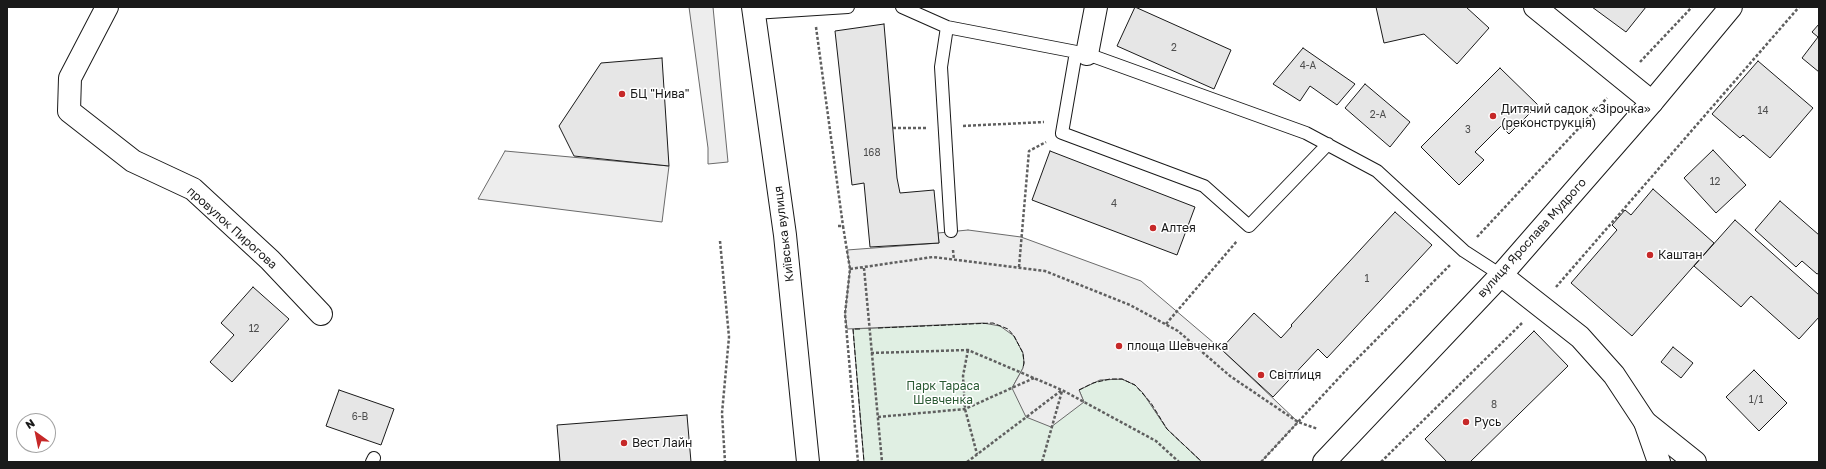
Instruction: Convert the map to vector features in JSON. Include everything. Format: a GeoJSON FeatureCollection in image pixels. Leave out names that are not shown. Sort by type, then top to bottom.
{"type":"FeatureCollection","features":[{"type":"Feature","properties":{"kind":"main road","name":"провулок Пирогова"},"geometry":{"type":"LineString","coordinates":[[107,7],[70,78],[69,111],[134,161],[193,189],[270,260],[321,314]]}},
{"type":"Feature","properties":{"kind":"main road"},"geometry":{"type":"LineString","coordinates":[[1081,53],[1096,7]]}},
{"type":"Feature","properties":{"kind":"main road"},"geometry":{"type":"LineString","coordinates":[[1535,7],[1652,102]]}},
{"type":"Feature","properties":{"kind":"main road","name":"вулиця Ярослава Мудрого"},"geometry":{"type":"LineString","coordinates":[[1324,462],[1501,275],[1652,102],[1731,7]]}},
{"type":"Feature","properties":{"kind":"main road","name":"Київська вулиця"},"geometry":{"type":"LineString","coordinates":[[753,10],[785,235],[808,462]]}},
{"type":"Feature","properties":{"kind":"main road"},"geometry":{"type":"LineString","coordinates":[[1501,275],[1580,337],[1614,375],[1646,422],[1659,462]]}},
{"type":"Feature","properties":{"kind":"main road"},"geometry":{"type":"LineString","coordinates":[[1646,422],[1695,462]]}},
{"type":"Feature","properties":{"kind":"lane"},"geometry":{"type":"LineString","coordinates":[[753,10],[848,7]]}},
{"type":"Feature","properties":{"kind":"lane"},"geometry":{"type":"LineString","coordinates":[[902,7],[947,27],[1081,53],[1306,133],[1377,171],[1464,250],[1501,275]]}},
{"type":"Feature","properties":{"kind":"lane"},"geometry":{"type":"LineString","coordinates":[[947,27],[941,67],[951,231]]}},
{"type":"Feature","properties":{"kind":"lane"},"geometry":{"type":"LineString","coordinates":[[1081,53],[1063,127],[1204,186],[1250,226],[1328,144]]}},
{"type":"Feature","properties":{"kind":"path"},"geometry":{"type":"LineString","coordinates":[[1261,462],[1349,367],[1464,250],[1692,7]]}},
{"type":"Feature","properties":{"kind":"path"},"geometry":{"type":"LineString","coordinates":[[1381,462],[1540,306],[1799,7]]}},
{"type":"Feature","properties":{"kind":"path"},"geometry":{"type":"LineString","coordinates":[[814,9],[850,269],[846,314],[858,462]]}},
{"type":"Feature","properties":{"kind":"path"},"geometry":{"type":"LineString","coordinates":[[893,128],[1063,127]]}},
{"type":"Feature","properties":{"kind":"path"},"geometry":{"type":"LineString","coordinates":[[1019,267],[1028,151],[1063,127]]}},
{"type":"Feature","properties":{"kind":"path"},"geometry":{"type":"LineString","coordinates":[[838,226],[843,226]]}},
{"type":"Feature","properties":{"kind":"path"},"geometry":{"type":"LineString","coordinates":[[1166,324],[1250,226]]}},
{"type":"Feature","properties":{"kind":"path"},"geometry":{"type":"LineString","coordinates":[[720,241],[729,337],[722,413],[725,462]]}},
{"type":"Feature","properties":{"kind":"path"},"geometry":{"type":"LineString","coordinates":[[850,269],[933,257],[1045,271],[1130,305],[1166,324],[1178,331],[1230,376],[1298,422],[1318,429]]}},
{"type":"Feature","properties":{"kind":"path"},"geometry":{"type":"LineString","coordinates":[[864,268],[882,462]]}},
{"type":"Feature","properties":{"kind":"path"},"geometry":{"type":"LineString","coordinates":[[871,353],[968,350],[1062,390],[1156,441],[1180,462]]}},
{"type":"Feature","properties":{"kind":"path"},"geometry":{"type":"LineString","coordinates":[[968,350],[963,376],[965,408],[978,454]]}},
{"type":"Feature","properties":{"kind":"path"},"geometry":{"type":"LineString","coordinates":[[878,417],[965,408],[1034,378]]}},
{"type":"Feature","properties":{"kind":"path"},"geometry":{"type":"LineString","coordinates":[[967,462],[1062,390]]}},
{"type":"Feature","properties":{"kind":"path"},"geometry":{"type":"LineString","coordinates":[[1042,462],[1062,390]]}},
{"type":"Feature","properties":{"kind":"green space","name":"Парк Тараса Шевченка"},"geometry":{"type":"Polygon","coordinates":[[[993,323],[1008,329],[1014,336],[1023,353],[1023,368],[1012,388],[1084,402],[1079,390],[1100,380],[1122,379],[1135,385],[1143,393],[1167,429],[1202,462],[864,462],[853,329],[993,323]]]}},
{"type":"Feature","properties":{"kind":"shaded area"},"geometry":{"type":"Polygon","coordinates":[[[689,7],[713,7],[728,162],[708,164],[708,148],[689,7]]]}},
{"type":"Feature","properties":{"kind":"shaded area"},"geometry":{"type":"Polygon","coordinates":[[[505,151],[669,166],[662,222],[478,199],[505,151]]]}},
{"type":"Feature","properties":{"kind":"shaded area","name":"площа Шевченка"},"geometry":{"type":"Polygon","coordinates":[[[968,230],[1021,237],[1141,281],[1221,349],[1298,422],[1261,462],[1202,462],[1167,429],[1143,393],[1135,385],[1122,379],[1100,380],[1079,390],[1084,402],[1051,427],[1026,417],[1012,388],[1023,368],[1023,353],[1014,336],[1000,326],[983,323],[847,329],[845,314],[850,269],[847,250],[939,243],[938,233],[968,230]]]}},
{"type":"Feature","properties":{"kind":"building"},"geometry":{"type":"Polygon","coordinates":[[[1135,7],[1231,50],[1214,89],[1117,46],[1135,7]]]}},
{"type":"Feature","properties":{"kind":"building"},"geometry":{"type":"Polygon","coordinates":[[[1376,7],[1466,7],[1489,28],[1457,64],[1424,34],[1384,43],[1376,7]]]}},
{"type":"Feature","properties":{"kind":"building"},"geometry":{"type":"Polygon","coordinates":[[[1592,7],[1646,7],[1626,32],[1592,7]]]}},
{"type":"Feature","properties":{"kind":"building"},"geometry":{"type":"Polygon","coordinates":[[[884,24],[897,178],[900,193],[934,190],[939,243],[870,247],[864,183],[852,185],[835,31],[884,24]]]}},
{"type":"Feature","properties":{"kind":"building"},"geometry":{"type":"Polygon","coordinates":[[[1819,24],[1819,72],[1802,58],[1818,37],[1812,32],[1819,24]]]}},
{"type":"Feature","properties":{"kind":"building"},"geometry":{"type":"Polygon","coordinates":[[[1303,48],[1355,84],[1337,105],[1310,86],[1300,101],[1273,84],[1303,48]]]}},
{"type":"Feature","properties":{"kind":"building","name":"БЦ \"Нива\""},"geometry":{"type":"Polygon","coordinates":[[[662,58],[669,166],[574,156],[559,126],[601,63],[662,58]]]}},
{"type":"Feature","properties":{"kind":"building"},"geometry":{"type":"Polygon","coordinates":[[[1758,61],[1813,108],[1770,158],[1743,135],[1740,138],[1712,114],[1758,61]]]}},
{"type":"Feature","properties":{"kind":"building"},"geometry":{"type":"Polygon","coordinates":[[[1500,68],[1538,105],[1509,134],[1501,126],[1475,152],[1484,160],[1459,185],[1421,147],[1500,68]]]}},
{"type":"Feature","properties":{"kind":"building"},"geometry":{"type":"Polygon","coordinates":[[[1365,84],[1410,122],[1390,147],[1345,108],[1365,84]]]}},
{"type":"Feature","properties":{"kind":"building"},"geometry":{"type":"Polygon","coordinates":[[[1713,150],[1746,185],[1716,213],[1684,178],[1713,150]]]}},
{"type":"Feature","properties":{"kind":"building"},"geometry":{"type":"Polygon","coordinates":[[[1050,151],[1195,207],[1177,255],[1032,200],[1050,151]]]}},
{"type":"Feature","properties":{"kind":"building","name":"Каштан"},"geometry":{"type":"Polygon","coordinates":[[[1653,189],[1714,243],[1632,336],[1571,283],[1617,230],[1612,225],[1625,210],[1631,215],[1653,189]]]}},
{"type":"Feature","properties":{"kind":"building"},"geometry":{"type":"Polygon","coordinates":[[[1780,201],[1819,235],[1819,273],[1817,274],[1802,261],[1796,267],[1755,230],[1780,201]]]}},
{"type":"Feature","properties":{"kind":"building"},"geometry":{"type":"Polygon","coordinates":[[[1395,212],[1432,245],[1327,358],[1318,349],[1273,397],[1221,349],[1254,313],[1281,338],[1292,326],[1291,325],[1395,212]]]}},
{"type":"Feature","properties":{"kind":"building"},"geometry":{"type":"Polygon","coordinates":[[[1735,220],[1819,295],[1819,317],[1799,339],[1751,296],[1741,307],[1694,266],[1735,220]]]}},
{"type":"Feature","properties":{"kind":"building"},"geometry":{"type":"Polygon","coordinates":[[[253,287],[289,319],[232,382],[210,362],[234,335],[221,323],[253,287]]]}},
{"type":"Feature","properties":{"kind":"building"},"geometry":{"type":"Polygon","coordinates":[[[1534,331],[1568,366],[1470,462],[1447,462],[1425,439],[1534,331]]]}},
{"type":"Feature","properties":{"kind":"building"},"geometry":{"type":"Polygon","coordinates":[[[1673,347],[1693,363],[1681,378],[1661,362],[1673,347]]]}},
{"type":"Feature","properties":{"kind":"building"},"geometry":{"type":"Polygon","coordinates":[[[1754,370],[1787,403],[1759,431],[1726,397],[1754,370]]]}},
{"type":"Feature","properties":{"kind":"building"},"geometry":{"type":"Polygon","coordinates":[[[339,390],[394,409],[381,445],[326,426],[339,390]]]}},
{"type":"Feature","properties":{"kind":"building","name":"Вест Лайн"},"geometry":{"type":"Polygon","coordinates":[[[687,415],[691,462],[560,462],[557,425],[687,415]]]}},
{"type":"Feature","properties":{"kind":"fence"},"geometry":{"type":"LineString","coordinates":[[878,328],[993,323],[1008,329],[1014,336],[1023,353],[1023,368]]}},
{"type":"Feature","properties":{"kind":"fence"},"geometry":{"type":"LineString","coordinates":[[860,329],[853,329],[864,462]]}},
{"type":"Feature","properties":{"kind":"fence"},"geometry":{"type":"LineString","coordinates":[[1079,390],[1093,383],[1110,379],[1122,379],[1135,385],[1151,403],[1167,429],[1202,462]]}},
{"type":"Feature","properties":{"kind":"place","name":"БЦ \"Нива\""},"geometry":{"type":"Point","coordinates":[622,94]}},
{"type":"Feature","properties":{"kind":"place","name":"Дитячий садок «Зірочка» (реконструкція)"},"geometry":{"type":"Point","coordinates":[1493,116]}},
{"type":"Feature","properties":{"kind":"place","name":"Алтея"},"geometry":{"type":"Point","coordinates":[1153,228]}},
{"type":"Feature","properties":{"kind":"place","name":"Каштан"},"geometry":{"type":"Point","coordinates":[1650,255]}},
{"type":"Feature","properties":{"kind":"place","name":"площа Шевченка"},"geometry":{"type":"Point","coordinates":[1119,346]}},
{"type":"Feature","properties":{"kind":"place","name":"Світлиця"},"geometry":{"type":"Point","coordinates":[1261,375]}},
{"type":"Feature","properties":{"kind":"place","name":"Русь"},"geometry":{"type":"Point","coordinates":[1466,422]}},
{"type":"Feature","properties":{"kind":"place","name":"Вест Лайн"},"geometry":{"type":"Point","coordinates":[624,443]}}]}
